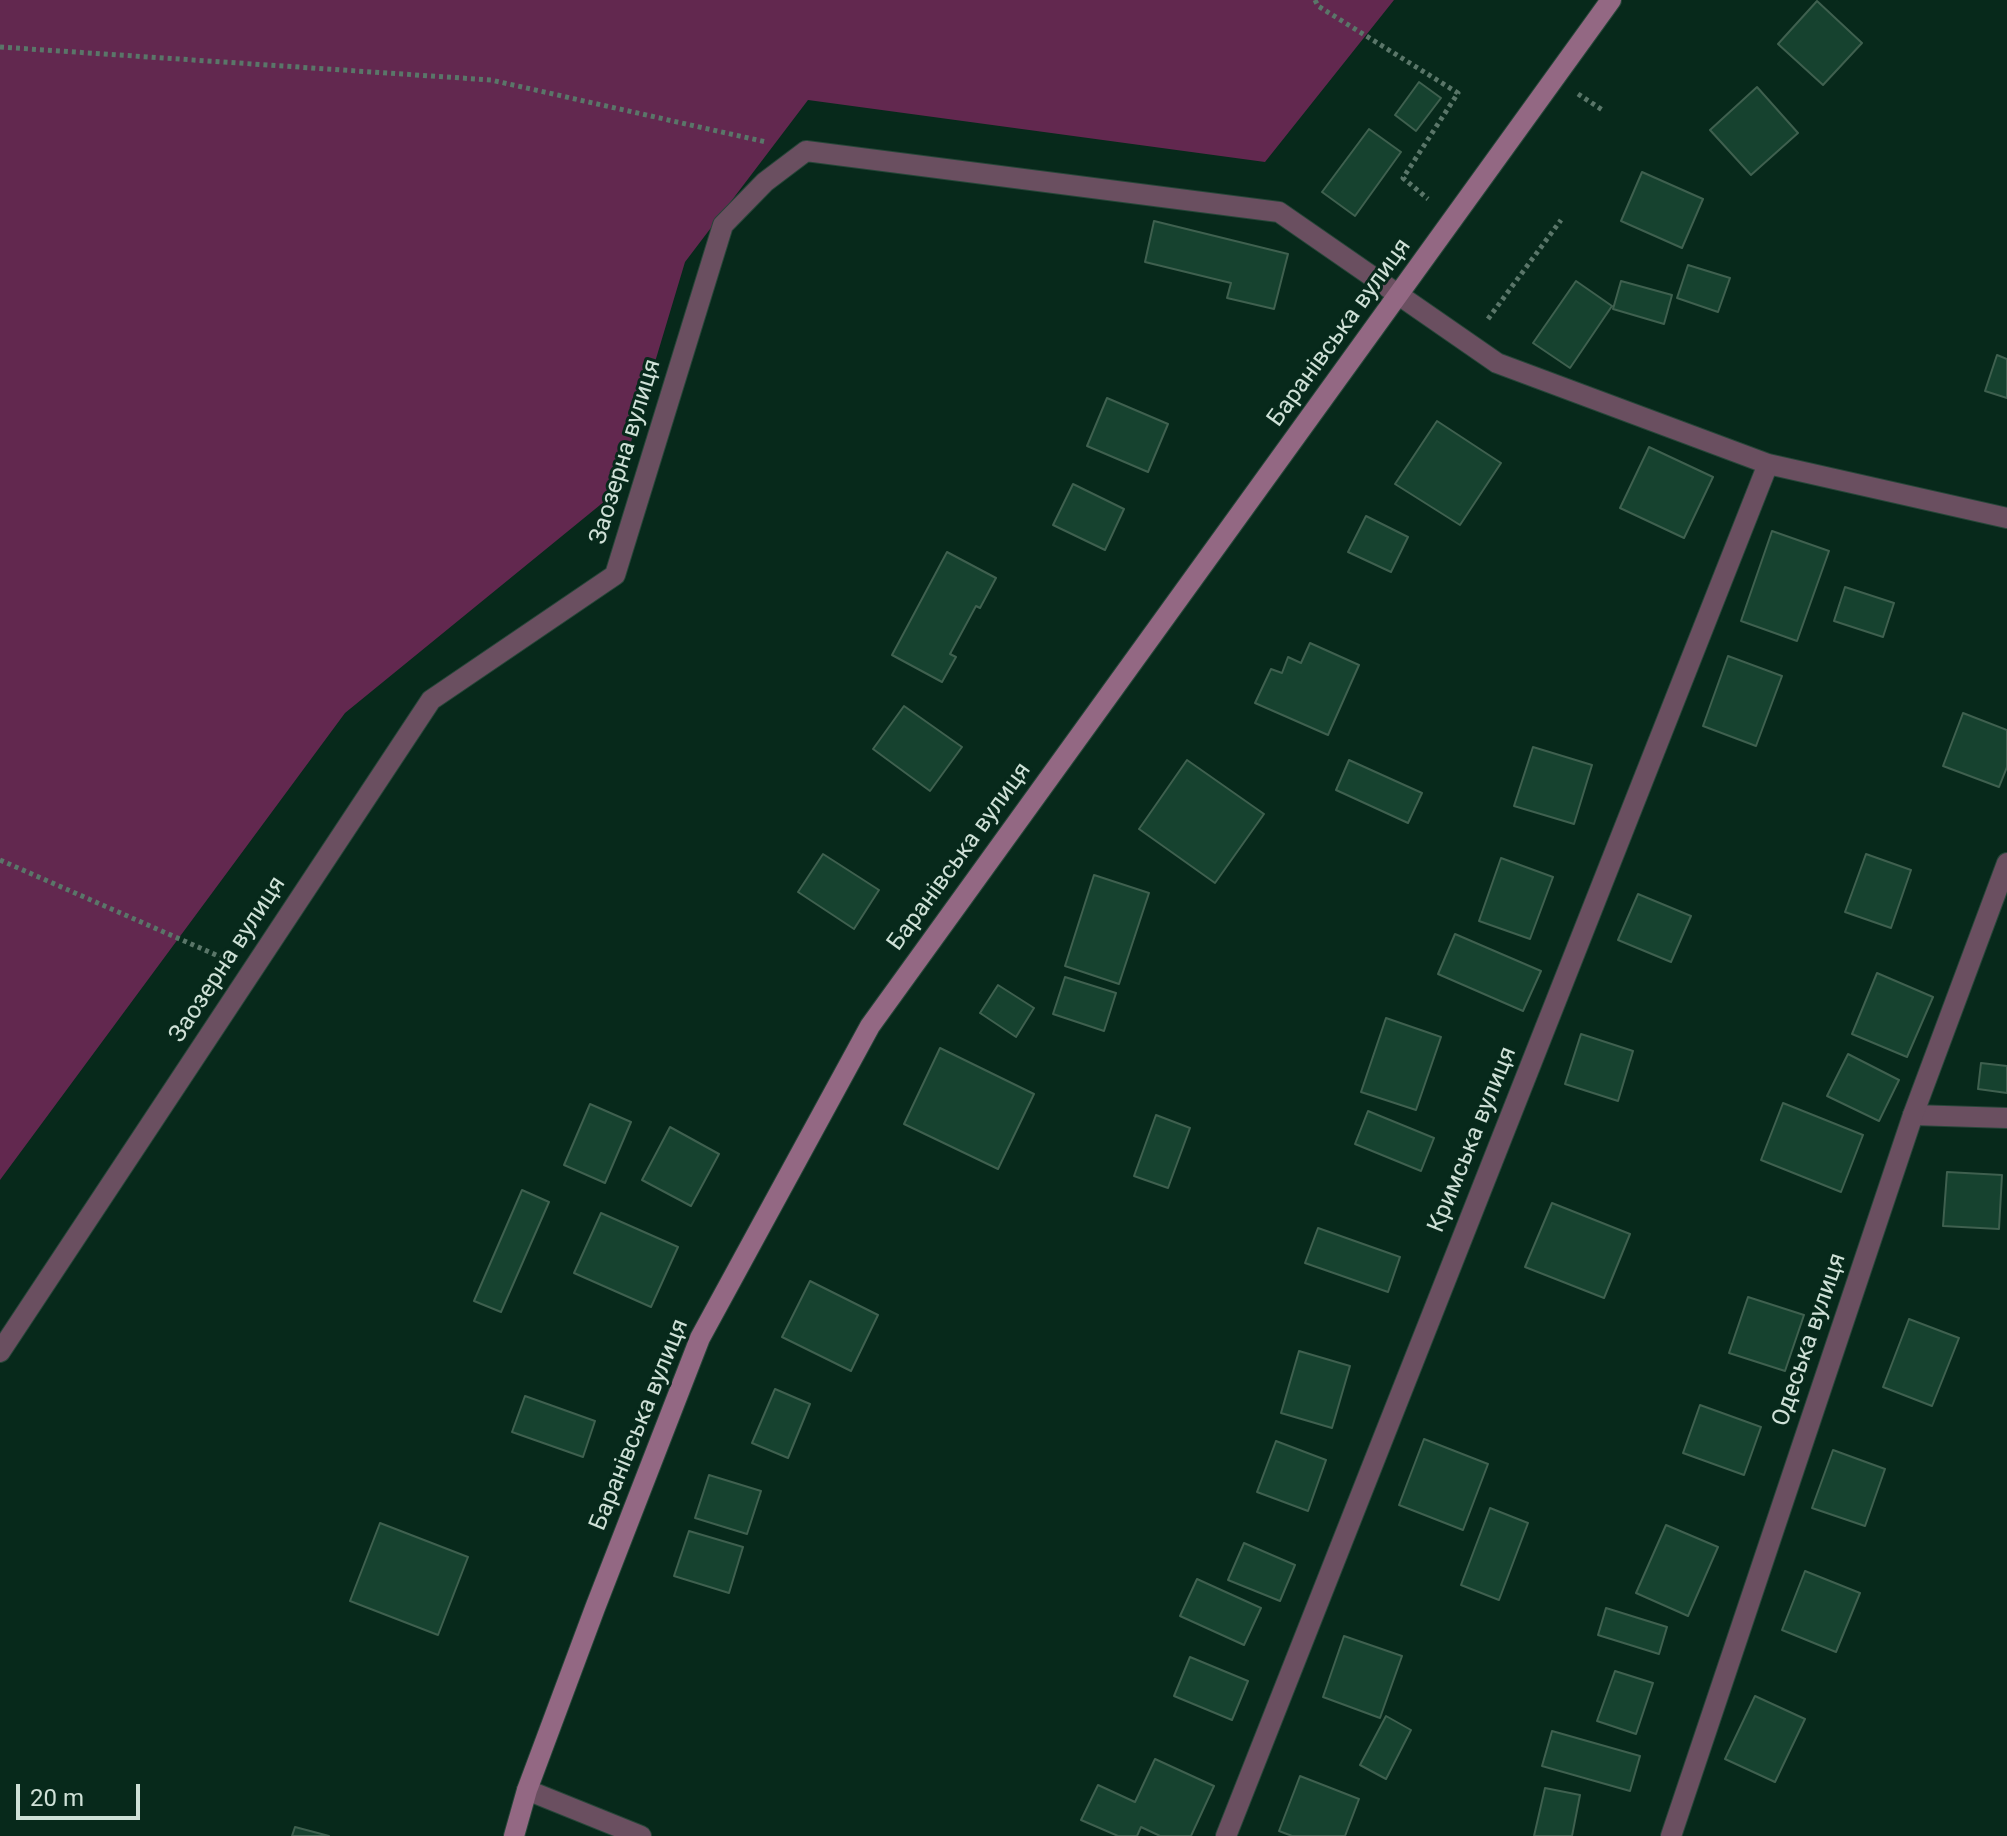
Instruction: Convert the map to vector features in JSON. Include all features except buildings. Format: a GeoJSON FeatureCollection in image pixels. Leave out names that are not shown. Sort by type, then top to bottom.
{"type":"FeatureCollection","features":[{"type":"Feature","properties":{"kind":"main road","name":"Баранівська вулиця"},"geometry":{"type":"LineString","coordinates":[[514,1836],[527,1790],[700,1338],[870,1026],[1401,295],[1611,0]]}},
{"type":"Feature","properties":{"kind":"street"},"geometry":{"type":"LineString","coordinates":[[806,151],[1279,212],[1497,363],[1768,464],[2007,518]]}},
{"type":"Feature","properties":{"kind":"street","name":"Заозерна вулиця"},"geometry":{"type":"LineString","coordinates":[[0,1352],[431,700],[615,575],[723,225],[765,182],[806,151]]}},
{"type":"Feature","properties":{"kind":"street","name":"Кримська вулиця"},"geometry":{"type":"LineString","coordinates":[[1226,1836],[1768,464]]}},
{"type":"Feature","properties":{"kind":"street","name":"Одеська вулиця"},"geometry":{"type":"LineString","coordinates":[[1671,1836],[1913,1115],[2007,863]]}},
{"type":"Feature","properties":{"kind":"street"},"geometry":{"type":"LineString","coordinates":[[1913,1115],[2007,1118]]}},
{"type":"Feature","properties":{"kind":"street"},"geometry":{"type":"LineString","coordinates":[[527,1790],[641,1836]]}},
{"type":"Feature","properties":{"kind":"path"},"geometry":{"type":"LineString","coordinates":[[1315,0],[1458,93],[1403,178]]}},
{"type":"Feature","properties":{"kind":"path"},"geometry":{"type":"LineString","coordinates":[[0,47],[491,80],[806,151]]}},
{"type":"Feature","properties":{"kind":"path"},"geometry":{"type":"LineString","coordinates":[[1470,344],[1561,220]]}},
{"type":"Feature","properties":{"kind":"path"},"geometry":{"type":"LineString","coordinates":[[0,860],[252,971]]}},
{"type":"Feature","properties":{"kind":"shaded area"},"geometry":{"type":"Polygon","coordinates":[[[0,0],[1394,0],[1265,162],[808,100],[685,262],[616,492],[345,713],[0,1180],[0,0]]]}}]}
